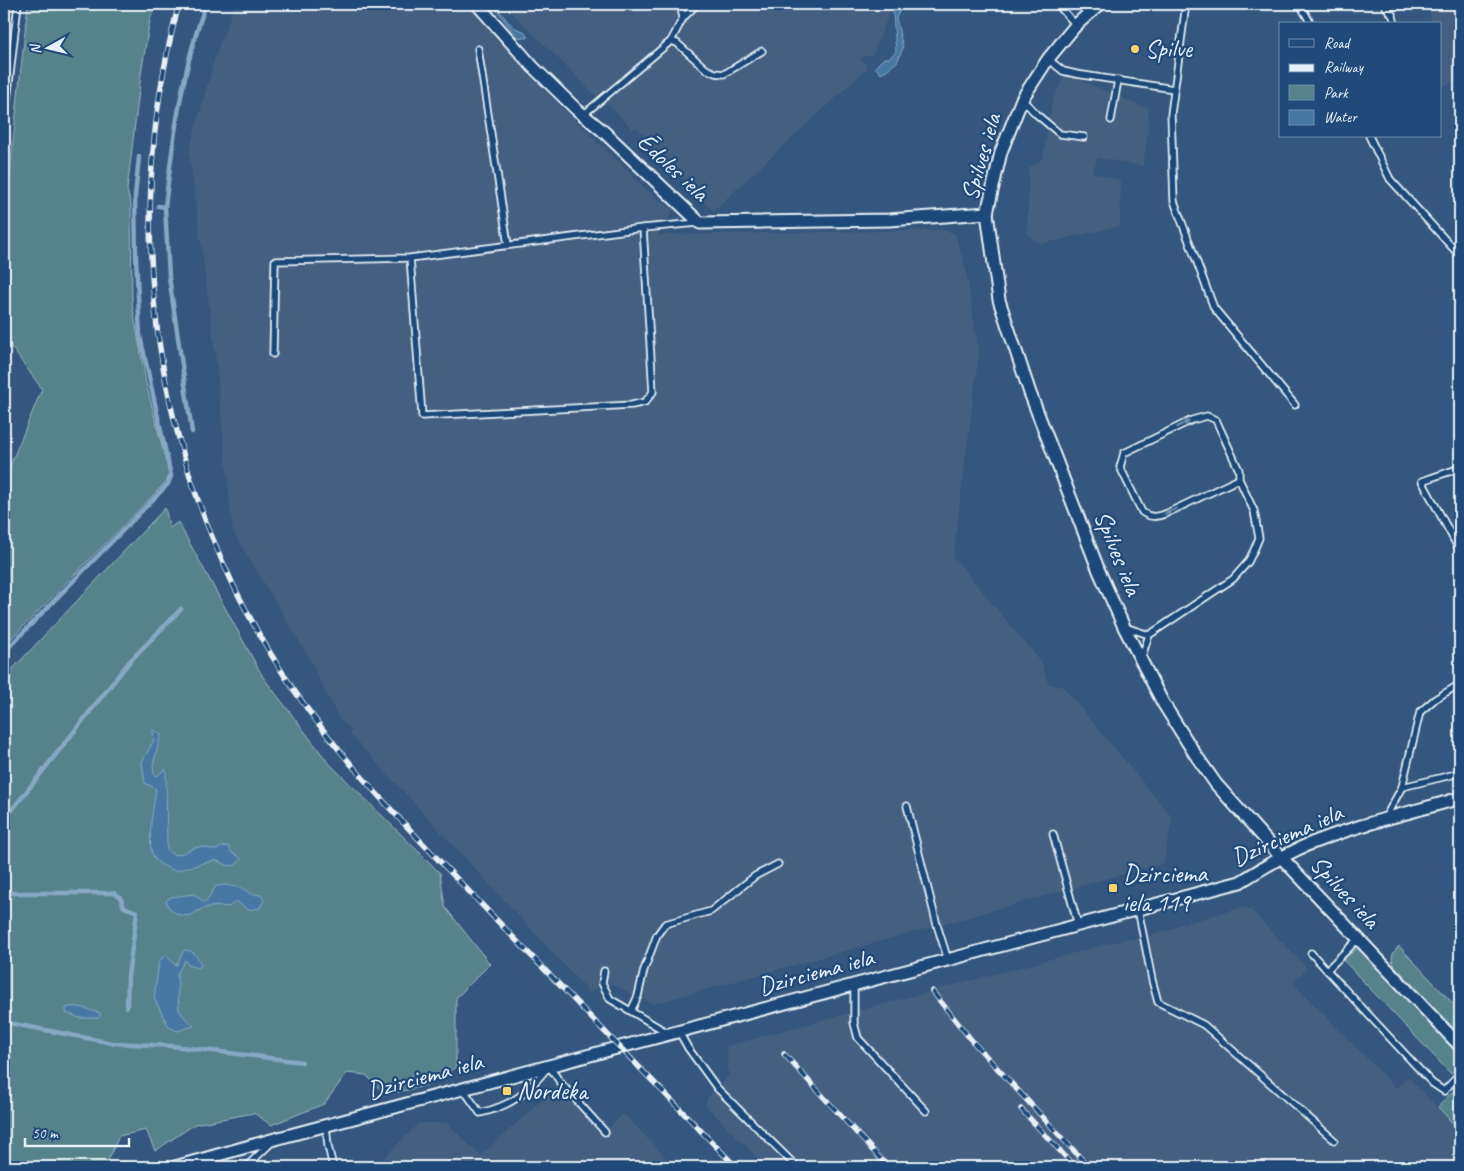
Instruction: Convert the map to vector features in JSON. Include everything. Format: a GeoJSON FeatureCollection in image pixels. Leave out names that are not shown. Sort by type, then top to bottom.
{"type":"FeatureCollection","features":[{"type":"Feature","properties":{"kind":"street","name":"Ēdoles iela"},"geometry":{"type":"LineString","coordinates":[[477,4],[516,49],[583,115],[603,131],[700,223],[889,220],[987,213]]}},
{"type":"Feature","properties":{"kind":"street","name":"Spilves iela"},"geometry":{"type":"LineString","coordinates":[[1100,4],[1076,25],[1048,59],[1022,99],[1000,152],[987,213],[999,300],[1030,393],[1099,571],[1162,703],[1211,776],[1281,857],[1460,1046]]}},
{"type":"Feature","properties":{"kind":"street","name":"Dzirciema iela"},"geometry":{"type":"LineString","coordinates":[[175,1167],[1240,882],[1281,857],[1316,842],[1460,798]]}},
{"type":"Feature","properties":{"kind":"lane"},"geometry":{"type":"LineString","coordinates":[[4,127],[18,4]]}},
{"type":"Feature","properties":{"kind":"lane"},"geometry":{"type":"LineString","coordinates":[[680,4],[683,18]]}},
{"type":"Feature","properties":{"kind":"lane"},"geometry":{"type":"LineString","coordinates":[[583,115],[671,41],[683,18],[697,4]]}},
{"type":"Feature","properties":{"kind":"lane"},"geometry":{"type":"LineString","coordinates":[[1057,4],[1076,25]]}},
{"type":"Feature","properties":{"kind":"lane"},"geometry":{"type":"LineString","coordinates":[[1186,4],[1171,114],[1174,201],[1214,308],[1295,405]]}},
{"type":"Feature","properties":{"kind":"lane"},"geometry":{"type":"LineString","coordinates":[[1300,4],[1310,22]]}},
{"type":"Feature","properties":{"kind":"lane"},"geometry":{"type":"LineString","coordinates":[[1384,4],[1393,16],[1394,22]]}},
{"type":"Feature","properties":{"kind":"lane"},"geometry":{"type":"LineString","coordinates":[[671,41],[678,43],[706,69],[724,74],[762,50]]}},
{"type":"Feature","properties":{"kind":"lane"},"geometry":{"type":"LineString","coordinates":[[478,49],[508,245]]}},
{"type":"Feature","properties":{"kind":"lane"},"geometry":{"type":"LineString","coordinates":[[1048,59],[1063,71],[1174,89]]}},
{"type":"Feature","properties":{"kind":"lane"},"geometry":{"type":"LineString","coordinates":[[1111,120],[1118,80]]}},
{"type":"Feature","properties":{"kind":"lane"},"geometry":{"type":"LineString","coordinates":[[1022,99],[1036,114],[1060,134],[1084,137]]}},
{"type":"Feature","properties":{"kind":"lane"},"geometry":{"type":"LineString","coordinates":[[1370,138],[1390,179],[1460,256]]}},
{"type":"Feature","properties":{"kind":"lane"},"geometry":{"type":"LineString","coordinates":[[273,354],[275,261],[410,258],[643,228],[700,223]]}},
{"type":"Feature","properties":{"kind":"lane"},"geometry":{"type":"LineString","coordinates":[[410,258],[422,416],[632,405],[645,402],[653,392],[643,228]]}},
{"type":"Feature","properties":{"kind":"lane"},"geometry":{"type":"LineString","coordinates":[[1141,660],[1149,635],[1233,580],[1248,562],[1259,538],[1254,511],[1239,479],[1239,470],[1216,420],[1207,416],[1192,420],[1124,453],[1120,467],[1142,512],[1148,517],[1165,514],[1239,479]]}},
{"type":"Feature","properties":{"kind":"lane"},"geometry":{"type":"LineString","coordinates":[[1460,468],[1422,482],[1460,551]]}},
{"type":"Feature","properties":{"kind":"lane"},"geometry":{"type":"LineString","coordinates":[[1124,626],[1149,635]]}},
{"type":"Feature","properties":{"kind":"lane"},"geometry":{"type":"LineString","coordinates":[[1384,820],[1402,786],[1420,712],[1435,699],[1460,684]]}},
{"type":"Feature","properties":{"kind":"lane"},"geometry":{"type":"LineString","coordinates":[[1402,786],[1460,773]]}},
{"type":"Feature","properties":{"kind":"lane"},"geometry":{"type":"LineString","coordinates":[[907,806],[937,925],[948,960]]}},
{"type":"Feature","properties":{"kind":"lane"},"geometry":{"type":"LineString","coordinates":[[1053,834],[1078,925]]}},
{"type":"Feature","properties":{"kind":"lane"},"geometry":{"type":"LineString","coordinates":[[632,1012],[644,970],[657,935],[665,924],[711,911],[755,876],[778,864]]}},
{"type":"Feature","properties":{"kind":"lane"},"geometry":{"type":"LineString","coordinates":[[1138,909],[1158,1002],[1204,1025],[1334,1140]]}},
{"type":"Feature","properties":{"kind":"lane"},"geometry":{"type":"LineString","coordinates":[[1327,970],[1358,939]]}},
{"type":"Feature","properties":{"kind":"lane"},"geometry":{"type":"LineString","coordinates":[[1311,953],[1432,1084],[1444,1090],[1460,1074]]}},
{"type":"Feature","properties":{"kind":"lane"},"geometry":{"type":"LineString","coordinates":[[604,971],[602,984],[604,991],[610,998],[632,1012],[674,1033],[688,1048],[717,1088],[797,1167]]}},
{"type":"Feature","properties":{"kind":"lane"},"geometry":{"type":"LineString","coordinates":[[854,986],[854,1022],[858,1038],[926,1111]]}},
{"type":"Feature","properties":{"kind":"lane"},"geometry":{"type":"LineString","coordinates":[[463,1089],[480,1113],[502,1108],[531,1088],[549,1066],[560,1082],[606,1132]]}},
{"type":"Feature","properties":{"kind":"lane"},"geometry":{"type":"LineString","coordinates":[[326,1126],[333,1167]]}},
{"type":"Feature","properties":{"kind":"lane"},"geometry":{"type":"LineString","coordinates":[[246,1167],[275,1139]]}},
{"type":"Feature","properties":{"kind":"shaded area"},"geometry":{"type":"Polygon","coordinates":[[[235,4],[467,4],[544,90],[655,198],[674,209],[658,235],[937,230],[945,230],[955,234],[966,270],[979,352],[953,559],[956,560],[1042,663],[1048,683],[1063,687],[1172,817],[1164,863],[653,1004],[610,983],[595,988],[590,993],[350,734],[351,729],[340,720],[310,659],[233,532],[215,352],[189,151],[215,57],[235,4]]]}},
{"type":"Feature","properties":{"kind":"shaded area"},"geometry":{"type":"Polygon","coordinates":[[[503,4],[893,4],[873,54],[860,58],[868,68],[713,211],[646,143],[649,140],[636,127],[632,129],[503,4]]]}},
{"type":"Feature","properties":{"kind":"shaded area"},"geometry":{"type":"Polygon","coordinates":[[[1430,4],[1460,4],[1460,79],[1442,87],[1442,22],[1431,22],[1430,4]]]}},
{"type":"Feature","properties":{"kind":"shaded area"},"geometry":{"type":"Polygon","coordinates":[[[1065,74],[1149,109],[1148,133],[1143,166],[1098,158],[1092,172],[1121,181],[1120,226],[1041,244],[1027,234],[1029,168],[1043,158],[1052,102],[1065,74]]]}},
{"type":"Feature","properties":{"kind":"shaded area"},"geometry":{"type":"Polygon","coordinates":[[[1243,907],[1251,910],[1307,968],[1293,983],[1396,1088],[1408,1077],[1460,1131],[1460,1167],[766,1167],[706,1106],[707,1098],[729,1076],[726,1046],[1126,939],[1135,939],[1171,930],[1179,925],[1243,907]]]}},
{"type":"Feature","properties":{"kind":"shaded area","name":"Nordeka"},"geometry":{"type":"Polygon","coordinates":[[[568,1083],[609,1128],[622,1115],[627,1117],[675,1167],[374,1167],[419,1123],[447,1123],[480,1156],[556,1087],[568,1083]]]}},
{"type":"Feature","properties":{"kind":"green space"},"geometry":{"type":"Polygon","coordinates":[[[28,4],[156,4],[150,19],[141,74],[127,190],[131,205],[132,303],[146,383],[169,473],[167,481],[4,646],[4,480],[42,389],[9,344],[4,326],[4,260],[12,151],[28,4]]]}},
{"type":"Feature","properties":{"kind":"green space"},"geometry":{"type":"Polygon","coordinates":[[[165,508],[170,528],[178,522],[263,677],[327,761],[440,873],[445,907],[490,964],[456,998],[456,1067],[424,1086],[386,1095],[366,1075],[347,1073],[324,1104],[271,1125],[254,1113],[195,1124],[155,1151],[146,1130],[119,1136],[105,1167],[4,1167],[4,678],[165,508]]]}},
{"type":"Feature","properties":{"kind":"green space"},"geometry":{"type":"Polygon","coordinates":[[[1399,946],[1460,1011],[1460,1035],[1394,965],[1393,955],[1399,946]]]}},
{"type":"Feature","properties":{"kind":"green space"},"geometry":{"type":"Polygon","coordinates":[[[1358,948],[1457,1053],[1460,1059],[1459,1064],[1451,1074],[1343,960],[1358,948]]]}},
{"type":"Feature","properties":{"kind":"green space"},"geometry":{"type":"Polygon","coordinates":[[[1460,1084],[1460,1131],[1438,1107],[1460,1084]]]}},
{"type":"Feature","properties":{"kind":"water"},"geometry":{"type":"Polygon","coordinates":[[[492,4],[514,27],[524,31],[528,38],[517,37],[492,4]]]}},
{"type":"Feature","properties":{"kind":"water"},"geometry":{"type":"Polygon","coordinates":[[[898,4],[903,4],[896,18],[903,48],[897,62],[881,74],[875,67],[884,58],[889,58],[896,52],[893,13],[898,4]]]}},
{"type":"Feature","properties":{"kind":"water"},"geometry":{"type":"Polygon","coordinates":[[[153,730],[161,734],[153,766],[154,774],[157,776],[166,769],[167,849],[174,855],[178,855],[196,848],[202,847],[216,850],[228,846],[232,853],[241,859],[236,865],[229,866],[215,860],[175,871],[162,865],[155,859],[152,853],[150,836],[156,789],[145,783],[142,762],[154,740],[153,730]]]}},
{"type":"Feature","properties":{"kind":"water"},"geometry":{"type":"Polygon","coordinates":[[[226,885],[242,888],[251,894],[261,895],[264,900],[260,908],[248,910],[236,901],[229,907],[208,907],[187,916],[179,915],[167,905],[166,901],[171,897],[194,894],[205,903],[216,886],[226,885]]]}},
{"type":"Feature","properties":{"kind":"water"},"geometry":{"type":"Polygon","coordinates":[[[184,950],[195,954],[201,965],[199,968],[188,965],[185,960],[177,974],[179,1010],[194,1026],[177,1031],[169,1027],[154,998],[159,961],[166,955],[176,966],[184,950]]]}},
{"type":"Feature","properties":{"kind":"water"},"geometry":{"type":"Polygon","coordinates":[[[76,1006],[100,1013],[100,1016],[98,1018],[80,1018],[66,1013],[66,1008],[76,1006]]]}},
{"type":"Feature","properties":{"kind":"waterway"},"geometry":{"type":"LineString","coordinates":[[165,207],[175,130],[185,79],[206,4]]}},
{"type":"Feature","properties":{"kind":"waterway"},"geometry":{"type":"LineString","coordinates":[[4,652],[168,484],[171,476],[140,336],[135,196],[139,157]]}},
{"type":"Feature","properties":{"kind":"waterway"},"geometry":{"type":"LineString","coordinates":[[158,206],[165,207],[169,277],[192,432]]}},
{"type":"Feature","properties":{"kind":"waterway"},"geometry":{"type":"LineString","coordinates":[[4,820],[130,661],[181,609]]}},
{"type":"Feature","properties":{"kind":"waterway"},"geometry":{"type":"LineString","coordinates":[[4,893],[114,893],[120,897],[124,907],[137,912],[128,976],[127,1007]]}},
{"type":"Feature","properties":{"kind":"waterway"},"geometry":{"type":"LineString","coordinates":[[4,1022],[112,1043],[172,1046],[302,1062]]}},
{"type":"Feature","properties":{"kind":"railway"},"geometry":{"type":"LineString","coordinates":[[179,4],[160,93],[151,182],[152,272],[162,362],[182,449],[211,534],[249,616],[296,693],[361,776],[433,854],[736,1167]]}},
{"type":"Feature","properties":{"kind":"railway"},"geometry":{"type":"LineString","coordinates":[[932,991],[973,1042],[1089,1167]]}},
{"type":"Feature","properties":{"kind":"railway"},"geometry":{"type":"LineString","coordinates":[[784,1054],[888,1167]]}},
{"type":"Feature","properties":{"kind":"railway"},"geometry":{"type":"LineString","coordinates":[[1021,1109],[1075,1167]]}},
{"type":"Feature","properties":{"kind":"place","name":"Spilve"},"geometry":{"type":"Point","coordinates":[1135,49]}},
{"type":"Feature","properties":{"kind":"place","name":"Dzirciema iela 119"},"geometry":{"type":"Point","coordinates":[1113,888]}},
{"type":"Feature","properties":{"kind":"place","name":"Nordeka"},"geometry":{"type":"Point","coordinates":[507,1091]}}]}
